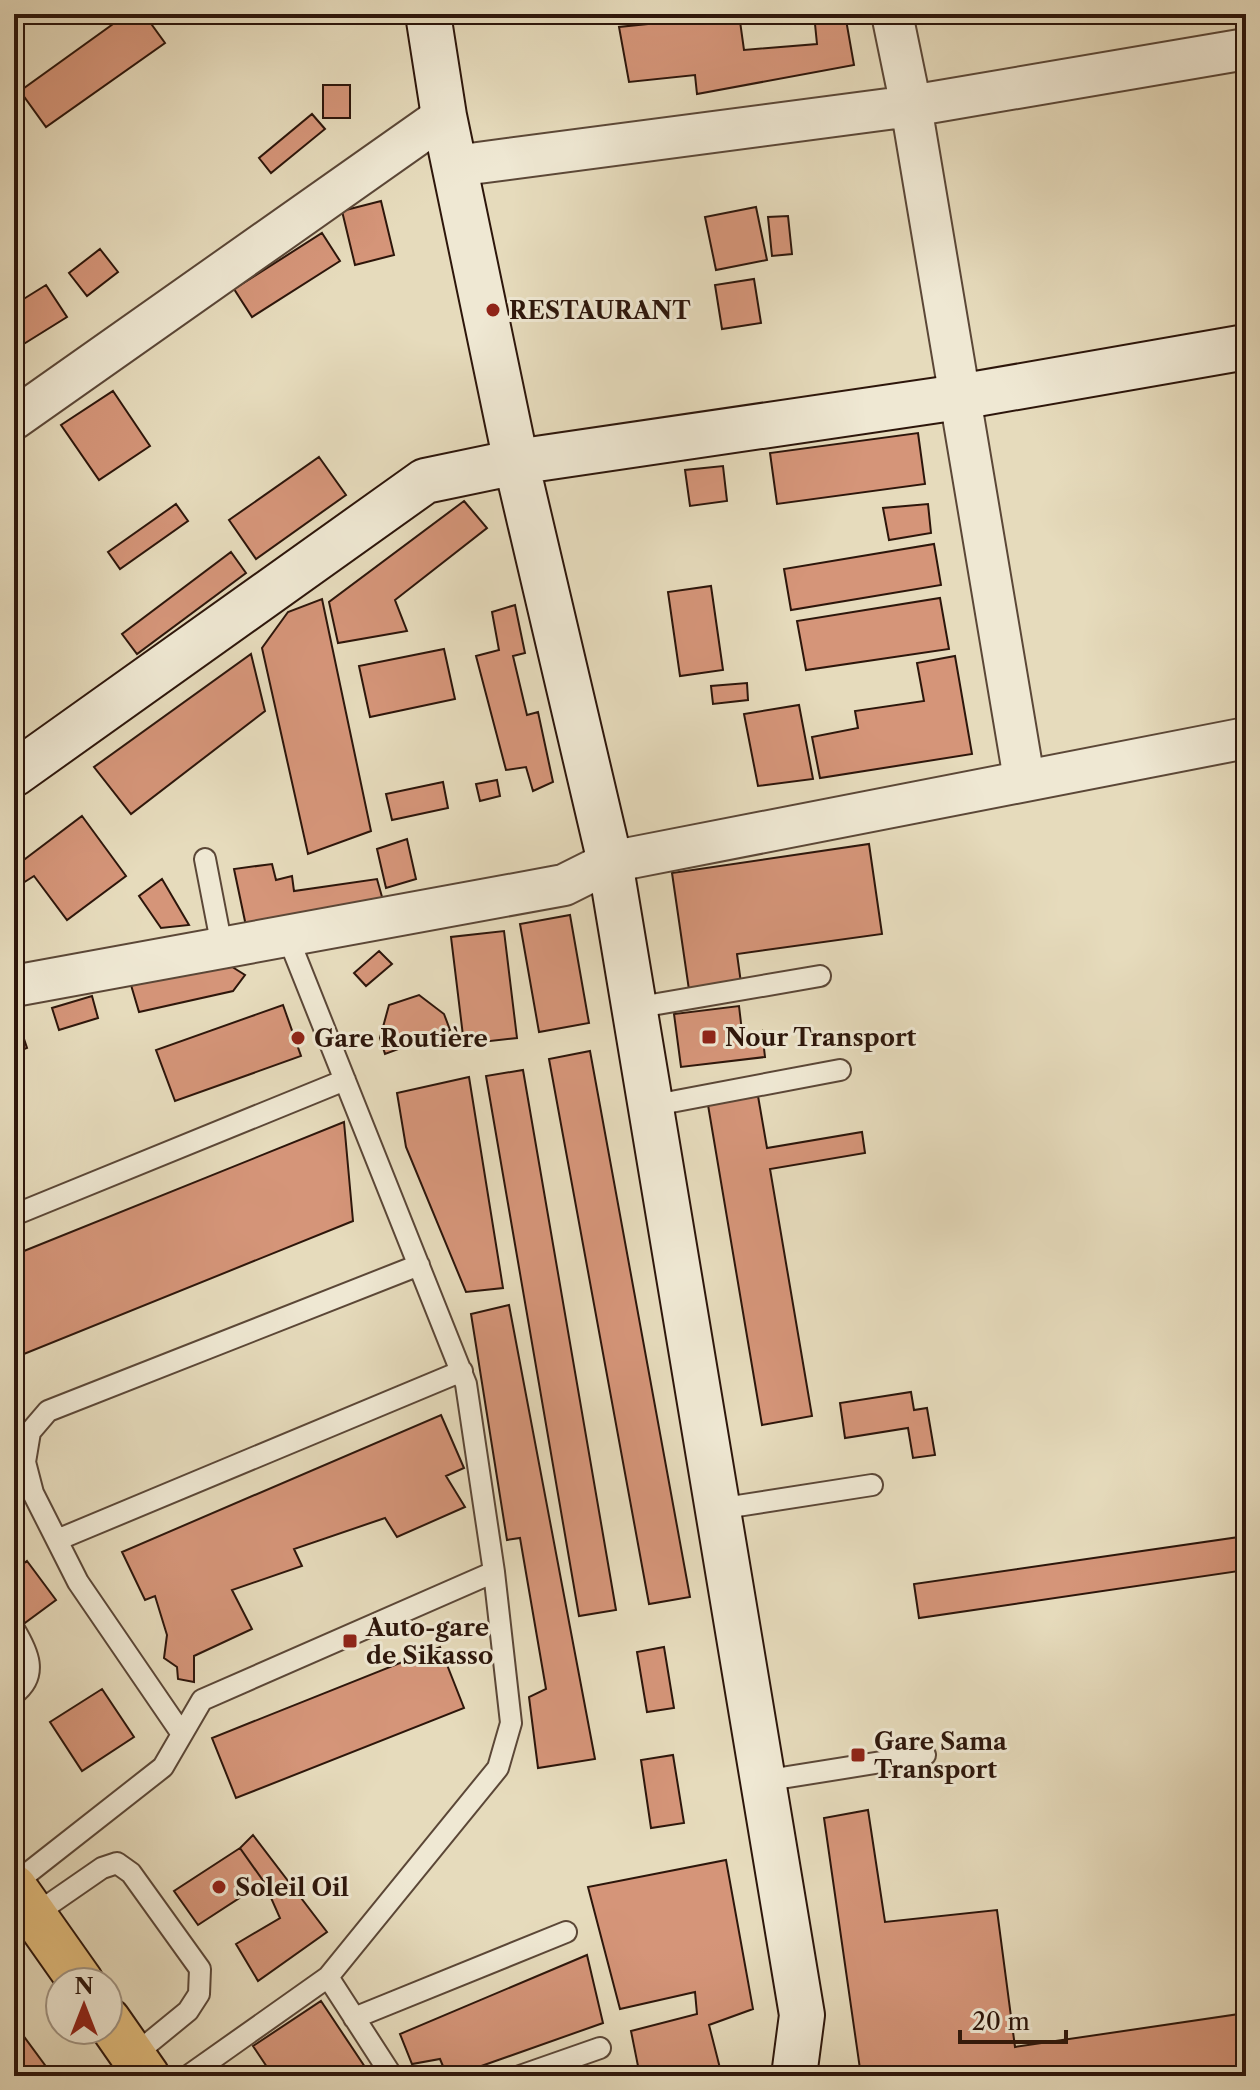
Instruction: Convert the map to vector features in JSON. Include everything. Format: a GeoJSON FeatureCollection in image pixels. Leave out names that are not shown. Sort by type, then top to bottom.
{"type":"FeatureCollection","features":[{"type":"Feature","properties":{"kind":"highway"},"geometry":{"type":"LineString","coordinates":[[21,1895],[70,1966]]}},
{"type":"Feature","properties":{"kind":"highway"},"geometry":{"type":"LineString","coordinates":[[124,2043],[140,2066]]}},
{"type":"Feature","properties":{"kind":"street"},"geometry":{"type":"LineString","coordinates":[[428,14],[444,116],[516,462],[610,862],[802,2015],[794,2076]]}},
{"type":"Feature","properties":{"kind":"street"},"geometry":{"type":"LineString","coordinates":[[892,14],[911,106],[1024,779]]}},
{"type":"Feature","properties":{"kind":"street"},"geometry":{"type":"LineString","coordinates":[[455,166],[911,106],[1246,49]]}},
{"type":"Feature","properties":{"kind":"street"},"geometry":{"type":"LineString","coordinates":[[14,419],[444,116]]}},
{"type":"Feature","properties":{"kind":"street"},"geometry":{"type":"LineString","coordinates":[[14,774],[425,481],[516,462],[959,397],[1246,347]]}},
{"type":"Feature","properties":{"kind":"street"},"geometry":{"type":"LineString","coordinates":[[14,986],[564,885],[610,862],[1246,738]]}},
{"type":"Feature","properties":{"kind":"lane"},"geometry":{"type":"LineString","coordinates":[[205,859],[222,947]]}},
{"type":"Feature","properties":{"kind":"lane"},"geometry":{"type":"LineString","coordinates":[[188,2076],[328,1977],[498,1768],[511,1723],[494,1572],[466,1384],[287,935]]}},
{"type":"Feature","properties":{"kind":"lane"},"geometry":{"type":"LineString","coordinates":[[634,1008],[820,976]]}},
{"type":"Feature","properties":{"kind":"lane"},"geometry":{"type":"LineString","coordinates":[[650,1106],[840,1070]]}},
{"type":"Feature","properties":{"kind":"lane"},"geometry":{"type":"LineString","coordinates":[[14,1215],[345,1080]]}},
{"type":"Feature","properties":{"kind":"lane"},"geometry":{"type":"LineString","coordinates":[[182,1734],[78,1582],[33,1493],[25,1462],[30,1432],[48,1411],[419,1265]]}},
{"type":"Feature","properties":{"kind":"lane"},"geometry":{"type":"LineString","coordinates":[[57,1540],[462,1371]]}},
{"type":"Feature","properties":{"kind":"lane"},"geometry":{"type":"LineString","coordinates":[[718,1509],[872,1485]]}},
{"type":"Feature","properties":{"kind":"lane"},"geometry":{"type":"LineString","coordinates":[[21,1895],[163,1767],[202,1700],[494,1572]]}},
{"type":"Feature","properties":{"kind":"lane"},"geometry":{"type":"LineString","coordinates":[[14,1629],[25,1647],[31,1668],[23,1687],[14,1694]]}},
{"type":"Feature","properties":{"kind":"lane"},"geometry":{"type":"LineString","coordinates":[[763,1781],[925,1755]]}},
{"type":"Feature","properties":{"kind":"lane"},"geometry":{"type":"LineString","coordinates":[[21,1895],[117,1863],[131,1873],[200,1969],[199,1994],[140,2066]]}},
{"type":"Feature","properties":{"kind":"lane"},"geometry":{"type":"LineString","coordinates":[[354,2018],[566,1932]]}},
{"type":"Feature","properties":{"kind":"lane"},"geometry":{"type":"LineString","coordinates":[[328,1977],[392,2076]]}},
{"type":"Feature","properties":{"kind":"lane"},"geometry":{"type":"LineString","coordinates":[[520,2076],[600,2048]]}},
{"type":"Feature","properties":{"kind":"building"},"geometry":{"type":"Polygon","coordinates":[[[127,14],[144,14],[165,43],[46,127],[20,91],[127,14]]]}},
{"type":"Feature","properties":{"kind":"building"},"geometry":{"type":"Polygon","coordinates":[[[685,14],[739,14],[744,50],[817,44],[814,14],[845,14],[854,65],[697,94],[695,75],[629,82],[619,27],[686,20],[685,14]]]}},
{"type":"Feature","properties":{"kind":"building"},"geometry":{"type":"Polygon","coordinates":[[[323,85],[350,85],[350,118],[323,118],[323,85]]]}},
{"type":"Feature","properties":{"kind":"building"},"geometry":{"type":"Polygon","coordinates":[[[312,114],[325,129],[271,173],[259,158],[312,114]]]}},
{"type":"Feature","properties":{"kind":"building"},"geometry":{"type":"Polygon","coordinates":[[[381,201],[394,255],[355,265],[342,211],[381,201]]]}},
{"type":"Feature","properties":{"kind":"building"},"geometry":{"type":"Polygon","coordinates":[[[756,207],[767,260],[716,270],[705,217],[756,207]]]}},
{"type":"Feature","properties":{"kind":"building"},"geometry":{"type":"Polygon","coordinates":[[[788,216],[792,254],[772,256],[768,217],[788,216]]]}},
{"type":"Feature","properties":{"kind":"building"},"geometry":{"type":"Polygon","coordinates":[[[322,233],[340,261],[252,317],[234,289],[322,233]]]}},
{"type":"Feature","properties":{"kind":"building"},"geometry":{"type":"Polygon","coordinates":[[[100,249],[118,272],[87,296],[69,273],[100,249]]]}},
{"type":"Feature","properties":{"kind":"building"},"geometry":{"type":"Polygon","coordinates":[[[754,279],[761,323],[722,329],[715,285],[754,279]]]}},
{"type":"Feature","properties":{"kind":"building"},"geometry":{"type":"Polygon","coordinates":[[[46,285],[67,317],[14,350],[14,305],[46,285]]]}},
{"type":"Feature","properties":{"kind":"building"},"geometry":{"type":"Polygon","coordinates":[[[113,391],[150,446],[99,480],[61,425],[113,391]]]}},
{"type":"Feature","properties":{"kind":"building"},"geometry":{"type":"Polygon","coordinates":[[[918,433],[925,484],[777,504],[770,453],[918,433]]]}},
{"type":"Feature","properties":{"kind":"building"},"geometry":{"type":"Polygon","coordinates":[[[319,457],[346,495],[256,559],[229,520],[319,457]]]}},
{"type":"Feature","properties":{"kind":"building"},"geometry":{"type":"Polygon","coordinates":[[[723,466],[727,501],[690,506],[685,470],[723,466]]]}},
{"type":"Feature","properties":{"kind":"building"},"geometry":{"type":"Polygon","coordinates":[[[464,501],[487,528],[395,600],[407,631],[338,643],[329,602],[464,501]]]}},
{"type":"Feature","properties":{"kind":"building"},"geometry":{"type":"Polygon","coordinates":[[[176,504],[188,521],[120,569],[108,552],[176,504]]]}},
{"type":"Feature","properties":{"kind":"building"},"geometry":{"type":"Polygon","coordinates":[[[928,504],[931,533],[889,540],[883,508],[928,504]]]}},
{"type":"Feature","properties":{"kind":"building"},"geometry":{"type":"Polygon","coordinates":[[[934,544],[941,585],[791,610],[784,569],[934,544]]]}},
{"type":"Feature","properties":{"kind":"building"},"geometry":{"type":"Polygon","coordinates":[[[231,552],[246,573],[137,654],[122,634],[231,552]]]}},
{"type":"Feature","properties":{"kind":"building"},"geometry":{"type":"Polygon","coordinates":[[[711,586],[723,670],[680,676],[668,592],[711,586]]]}},
{"type":"Feature","properties":{"kind":"building"},"geometry":{"type":"Polygon","coordinates":[[[940,598],[949,649],[806,670],[797,621],[940,598]]]}},
{"type":"Feature","properties":{"kind":"building"},"geometry":{"type":"Polygon","coordinates":[[[322,599],[371,831],[308,854],[262,648],[288,612],[322,599]]]}},
{"type":"Feature","properties":{"kind":"building"},"geometry":{"type":"Polygon","coordinates":[[[515,605],[525,653],[513,656],[527,715],[538,712],[553,782],[533,791],[526,767],[506,770],[476,656],[499,650],[492,612],[515,605]]]}},
{"type":"Feature","properties":{"kind":"building"},"geometry":{"type":"Polygon","coordinates":[[[444,649],[455,699],[370,717],[359,666],[444,649]]]}},
{"type":"Feature","properties":{"kind":"building"},"geometry":{"type":"Polygon","coordinates":[[[251,654],[265,711],[131,814],[94,767],[251,654]]]}},
{"type":"Feature","properties":{"kind":"building"},"geometry":{"type":"Polygon","coordinates":[[[955,656],[972,754],[820,778],[812,737],[858,728],[855,711],[924,701],[917,663],[955,656]]]}},
{"type":"Feature","properties":{"kind":"building"},"geometry":{"type":"Polygon","coordinates":[[[747,683],[748,700],[713,704],[711,686],[747,683]]]}},
{"type":"Feature","properties":{"kind":"building"},"geometry":{"type":"Polygon","coordinates":[[[799,705],[813,779],[758,786],[744,714],[799,705]]]}},
{"type":"Feature","properties":{"kind":"building"},"geometry":{"type":"Polygon","coordinates":[[[497,780],[500,796],[480,801],[476,784],[497,780]]]}},
{"type":"Feature","properties":{"kind":"building"},"geometry":{"type":"Polygon","coordinates":[[[443,782],[448,808],[392,820],[386,794],[443,782]]]}},
{"type":"Feature","properties":{"kind":"building"},"geometry":{"type":"Polygon","coordinates":[[[82,816],[126,876],[67,920],[34,876],[23,883],[14,871],[14,855],[17,853],[25,859],[82,816]]]}},
{"type":"Feature","properties":{"kind":"building"},"geometry":{"type":"Polygon","coordinates":[[[407,839],[416,879],[386,888],[377,849],[407,839]]]}},
{"type":"Feature","properties":{"kind":"building"},"geometry":{"type":"Polygon","coordinates":[[[869,844],[882,934],[737,954],[741,983],[689,990],[672,873],[869,844]]]}},
{"type":"Feature","properties":{"kind":"building"},"geometry":{"type":"Polygon","coordinates":[[[272,864],[276,880],[292,876],[294,891],[377,879],[384,904],[246,926],[234,869],[272,864]]]}},
{"type":"Feature","properties":{"kind":"building"},"geometry":{"type":"Polygon","coordinates":[[[162,879],[189,925],[161,928],[139,896],[162,879]]]}},
{"type":"Feature","properties":{"kind":"building"},"geometry":{"type":"Polygon","coordinates":[[[570,915],[589,1023],[539,1032],[520,924],[570,915]]]}},
{"type":"Feature","properties":{"kind":"building"},"geometry":{"type":"Polygon","coordinates":[[[504,931],[517,1038],[464,1044],[451,937],[504,931]]]}},
{"type":"Feature","properties":{"kind":"building"},"geometry":{"type":"Polygon","coordinates":[[[379,951],[392,964],[366,986],[354,973],[379,951]]]}},
{"type":"Feature","properties":{"kind":"building"},"geometry":{"type":"Polygon","coordinates":[[[226,963],[245,975],[233,991],[139,1012],[131,985],[226,963]]]}},
{"type":"Feature","properties":{"kind":"building"},"geometry":{"type":"Polygon","coordinates":[[[419,995],[444,1014],[450,1030],[385,1054],[380,1038],[389,1005],[419,995]]]}},
{"type":"Feature","properties":{"kind":"building"},"geometry":{"type":"Polygon","coordinates":[[[92,996],[98,1018],[59,1030],[52,1008],[92,996]]]}},
{"type":"Feature","properties":{"kind":"building"},"geometry":{"type":"Polygon","coordinates":[[[283,1005],[301,1056],[175,1101],[156,1050],[283,1005]]]}},
{"type":"Feature","properties":{"kind":"building"},"geometry":{"type":"Polygon","coordinates":[[[739,1006],[743,1040],[762,1031],[765,1057],[681,1067],[674,1014],[739,1006]]]}},
{"type":"Feature","properties":{"kind":"building"},"geometry":{"type":"Polygon","coordinates":[[[14,1016],[27,1048],[14,1053],[14,1016]]]}},
{"type":"Feature","properties":{"kind":"building"},"geometry":{"type":"Polygon","coordinates":[[[590,1051],[690,1597],[649,1604],[549,1059],[590,1051]]]}},
{"type":"Feature","properties":{"kind":"building"},"geometry":{"type":"Polygon","coordinates":[[[523,1070],[616,1610],[579,1616],[486,1076],[523,1070]]]}},
{"type":"Feature","properties":{"kind":"building"},"geometry":{"type":"Polygon","coordinates":[[[469,1077],[503,1288],[466,1292],[406,1147],[397,1093],[469,1077]]]}},
{"type":"Feature","properties":{"kind":"building"},"geometry":{"type":"Polygon","coordinates":[[[758,1096],[767,1148],[862,1132],[865,1153],[770,1169],[812,1416],[762,1425],[708,1105],[758,1096]]]}},
{"type":"Feature","properties":{"kind":"building"},"geometry":{"type":"Polygon","coordinates":[[[344,1122],[353,1221],[14,1358],[14,1255],[344,1122]]]}},
{"type":"Feature","properties":{"kind":"building"},"geometry":{"type":"Polygon","coordinates":[[[509,1305],[595,1759],[538,1768],[529,1697],[546,1689],[520,1538],[507,1540],[471,1314],[509,1305]]]}},
{"type":"Feature","properties":{"kind":"building"},"geometry":{"type":"Polygon","coordinates":[[[911,1392],[914,1410],[927,1408],[935,1455],[913,1458],[908,1428],[845,1438],[840,1403],[911,1392]]]}},
{"type":"Feature","properties":{"kind":"building"},"geometry":{"type":"Polygon","coordinates":[[[441,1415],[464,1468],[446,1476],[465,1507],[397,1537],[385,1518],[294,1549],[302,1566],[232,1590],[252,1629],[194,1656],[194,1682],[178,1679],[177,1667],[164,1658],[167,1635],[155,1596],[145,1600],[122,1552],[441,1415]]]}},
{"type":"Feature","properties":{"kind":"building"},"geometry":{"type":"Polygon","coordinates":[[[1246,1536],[1246,1570],[919,1618],[914,1584],[1246,1536]]]}},
{"type":"Feature","properties":{"kind":"building"},"geometry":{"type":"Polygon","coordinates":[[[27,1561],[56,1600],[14,1631],[14,1571],[27,1561]]]}},
{"type":"Feature","properties":{"kind":"building"},"geometry":{"type":"Polygon","coordinates":[[[440,1647],[464,1708],[236,1798],[212,1738],[440,1647]]]}},
{"type":"Feature","properties":{"kind":"building"},"geometry":{"type":"Polygon","coordinates":[[[664,1647],[674,1708],[647,1712],[637,1652],[664,1647]]]}},
{"type":"Feature","properties":{"kind":"building"},"geometry":{"type":"Polygon","coordinates":[[[102,1689],[134,1737],[82,1771],[50,1722],[102,1689]]]}},
{"type":"Feature","properties":{"kind":"building"},"geometry":{"type":"Polygon","coordinates":[[[673,1755],[684,1823],[651,1828],[641,1760],[673,1755]]]}},
{"type":"Feature","properties":{"kind":"building"},"geometry":{"type":"Polygon","coordinates":[[[868,1810],[885,1922],[997,1910],[1015,2047],[1246,2013],[1246,2065],[1176,2076],[861,2076],[824,1818],[868,1810]]]}},
{"type":"Feature","properties":{"kind":"building"},"geometry":{"type":"Polygon","coordinates":[[[253,1835],[327,1932],[258,1981],[236,1944],[280,1918],[264,1882],[240,1848],[253,1835]]]}},
{"type":"Feature","properties":{"kind":"building","name":"Soleil Oil"},"geometry":{"type":"Polygon","coordinates":[[[240,1848],[264,1882],[198,1925],[174,1891],[240,1848]]]}},
{"type":"Feature","properties":{"kind":"building"},"geometry":{"type":"Polygon","coordinates":[[[726,1860],[753,2009],[709,2025],[722,2076],[640,2076],[631,2031],[697,2014],[695,1992],[620,2009],[588,1887],[726,1860]]]}},
{"type":"Feature","properties":{"kind":"building"},"geometry":{"type":"Polygon","coordinates":[[[587,1955],[603,2023],[453,2076],[447,2076],[440,2059],[412,2064],[400,2034],[587,1955]]]}},
{"type":"Feature","properties":{"kind":"building"},"geometry":{"type":"Polygon","coordinates":[[[321,2001],[371,2076],[273,2076],[253,2046],[321,2001]]]}},
{"type":"Feature","properties":{"kind":"building"},"geometry":{"type":"Polygon","coordinates":[[[14,2023],[53,2076],[14,2076],[14,2023]]]}},
{"type":"Feature","properties":{"kind":"place","name":"RESTAURANT"},"geometry":{"type":"Point","coordinates":[493,310]}},
{"type":"Feature","properties":{"kind":"place","name":"Nour Transport"},"geometry":{"type":"Point","coordinates":[709,1037]}},
{"type":"Feature","properties":{"kind":"place","name":"Gare Routière"},"geometry":{"type":"Point","coordinates":[298,1038]}},
{"type":"Feature","properties":{"kind":"place","name":"Auto-gare de Sikasso"},"geometry":{"type":"Point","coordinates":[350,1641]}},
{"type":"Feature","properties":{"kind":"place","name":"Gare Sama Transport"},"geometry":{"type":"Point","coordinates":[858,1755]}},
{"type":"Feature","properties":{"kind":"place","name":"Soleil Oil"},"geometry":{"type":"Point","coordinates":[219,1887]}}]}
